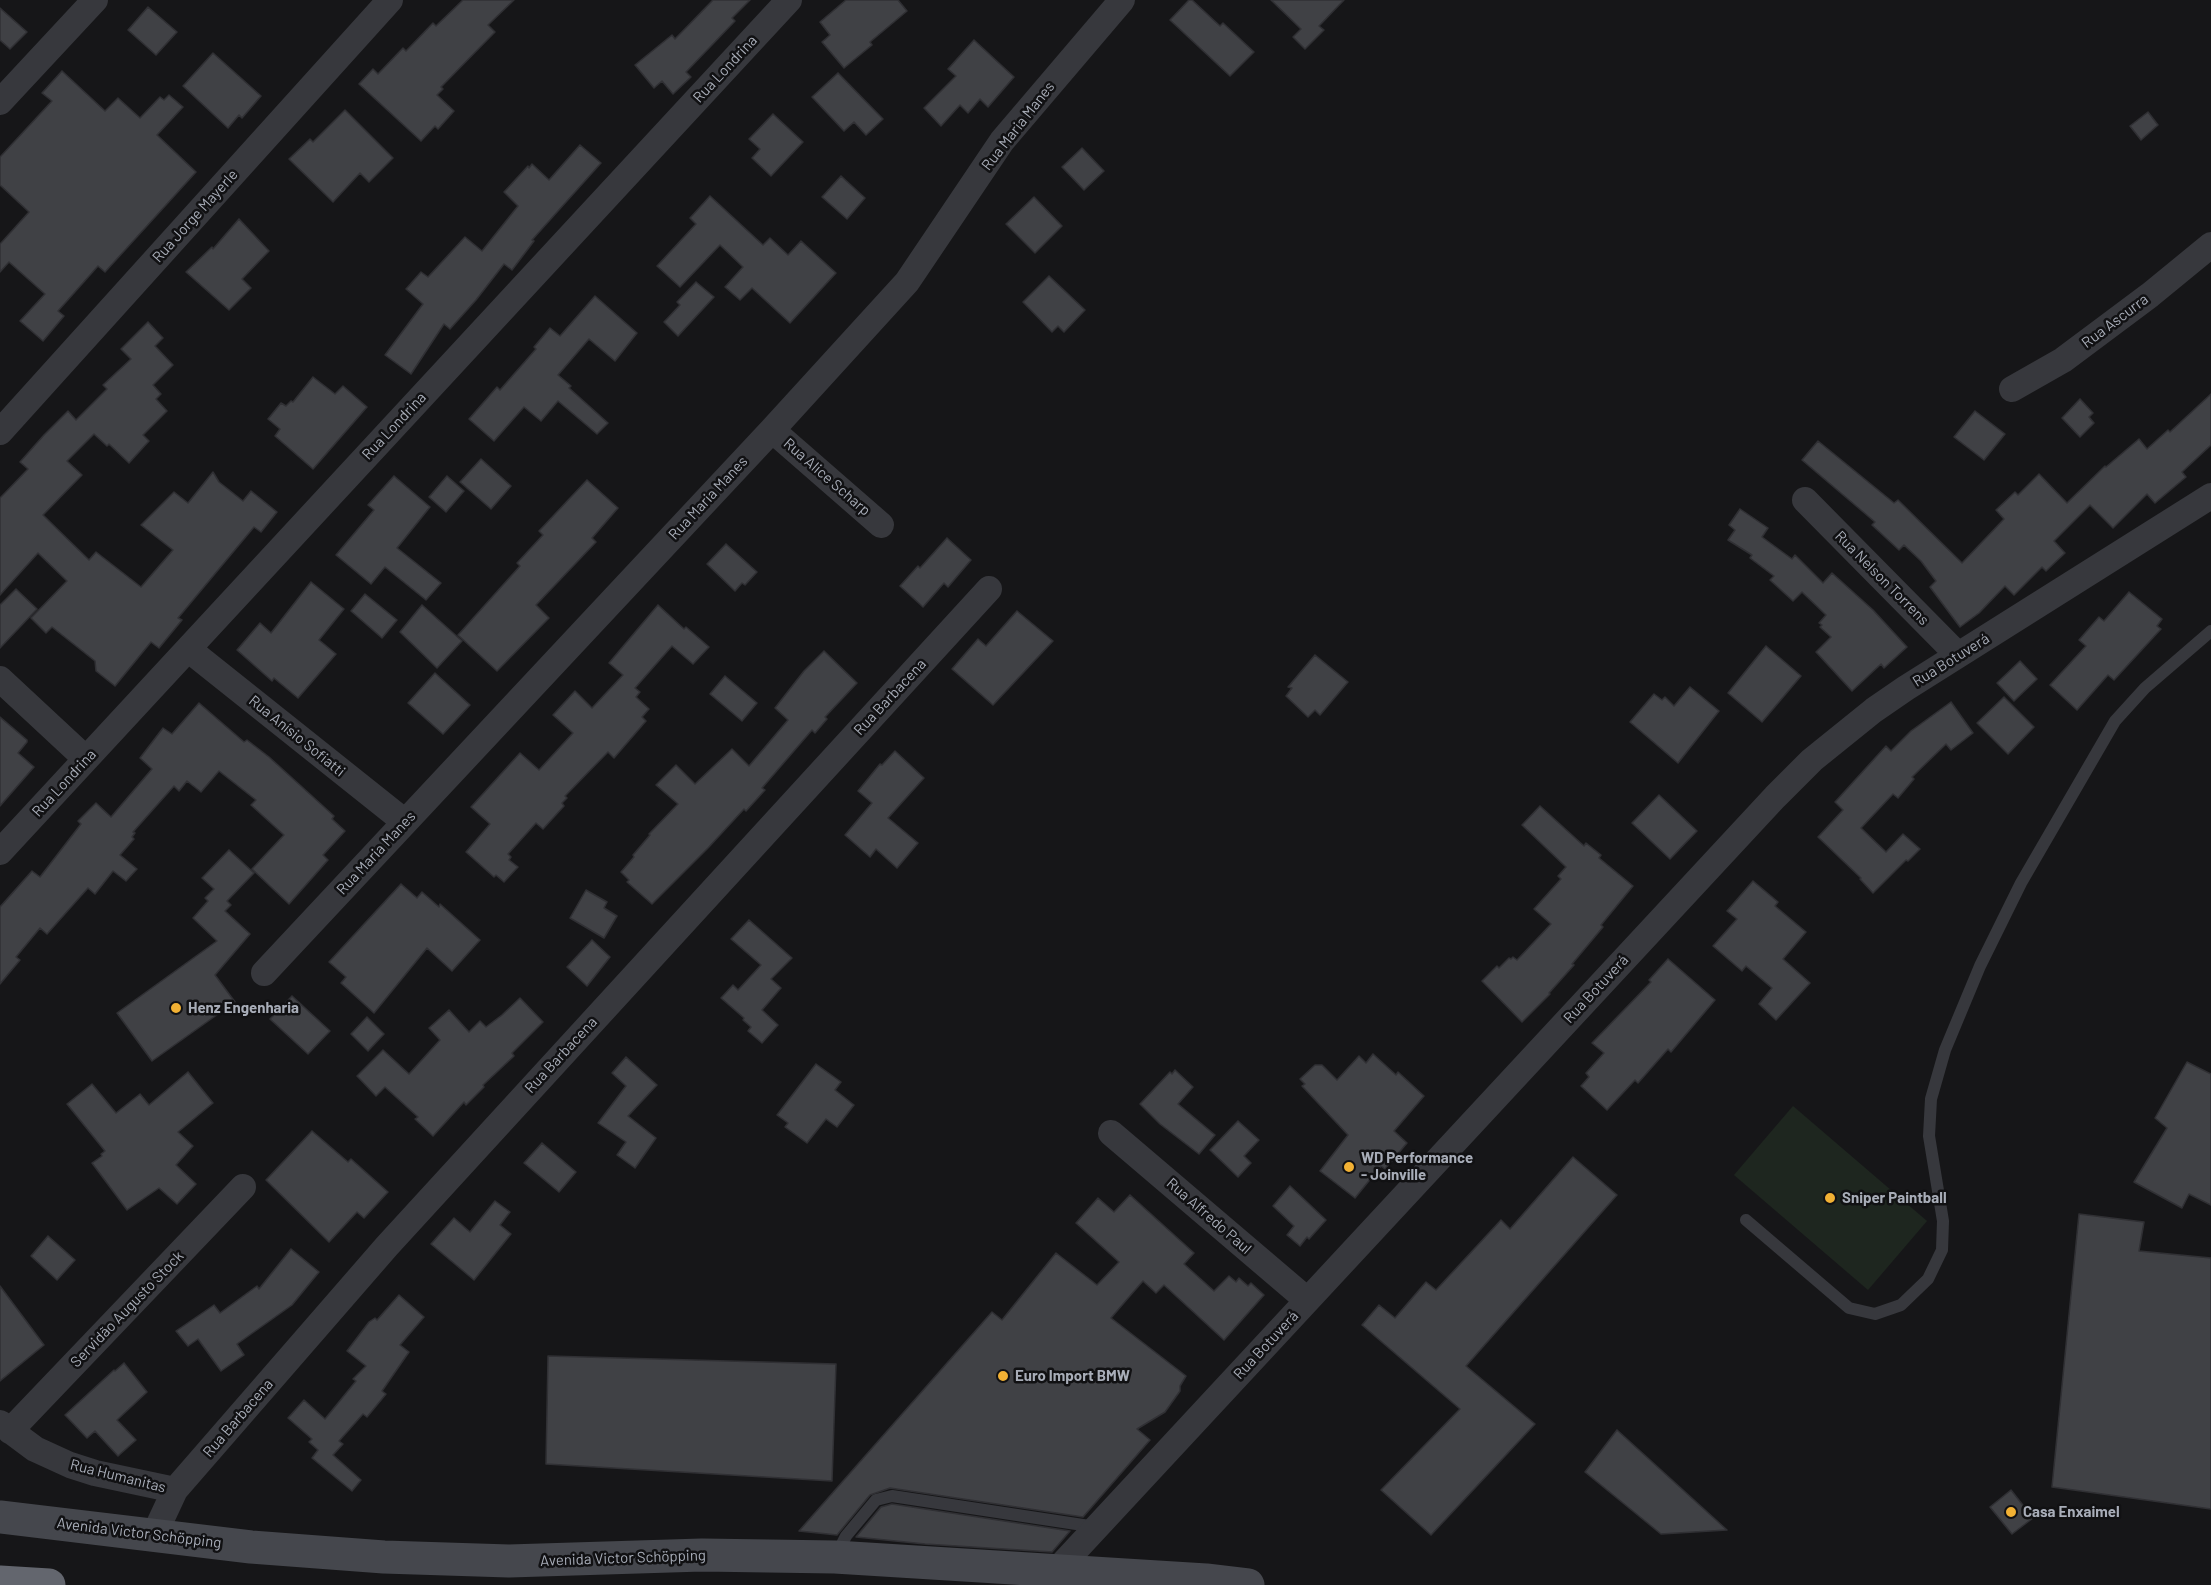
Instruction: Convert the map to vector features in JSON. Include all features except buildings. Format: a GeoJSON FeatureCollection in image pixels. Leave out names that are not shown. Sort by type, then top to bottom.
{"type":"FeatureCollection","features":[{"type":"Feature","properties":{"kind":"highway"},"geometry":{"type":"LineString","coordinates":[[0,1582],[49,1585]]}},
{"type":"Feature","properties":{"kind":"main road","name":"Avenida Victor Schöpping"},"geometry":{"type":"LineString","coordinates":[[0,1517],[285,1551],[441,1560],[550,1561],[702,1555],[835,1557],[1248,1585]]}},
{"type":"Feature","properties":{"kind":"street"},"geometry":{"type":"LineString","coordinates":[[0,102],[95,0]]}},
{"type":"Feature","properties":{"kind":"street","name":"Rua Jorge Mayerle"},"geometry":{"type":"LineString","coordinates":[[0,432],[390,0]]}},
{"type":"Feature","properties":{"kind":"street","name":"Rua Londrina"},"geometry":{"type":"LineString","coordinates":[[0,852],[789,0]]}},
{"type":"Feature","properties":{"kind":"street","name":"Rua Maria Manes"},"geometry":{"type":"LineString","coordinates":[[264,973],[772,430],[907,282],[1002,141],[1122,0]]}},
{"type":"Feature","properties":{"kind":"street","name":"Rua Ascurra"},"geometry":{"type":"LineString","coordinates":[[2012,389],[2063,360],[2209,250]]}},
{"type":"Feature","properties":{"kind":"street","name":"Rua Alice Scharp"},"geometry":{"type":"LineString","coordinates":[[772,430],[881,525]]}},
{"type":"Feature","properties":{"kind":"street","name":"Rua Nelson Torrens"},"geometry":{"type":"LineString","coordinates":[[1805,500],[1958,655]]}},
{"type":"Feature","properties":{"kind":"street","name":"Rua Botuverá"},"geometry":{"type":"LineString","coordinates":[[1056,1571],[1775,797],[1812,760],[1874,710],[1958,655],[2207,505]]}},
{"type":"Feature","properties":{"kind":"street","name":"Rua Barbacena"},"geometry":{"type":"LineString","coordinates":[[154,1535],[176,1490],[442,1185],[989,590]]}},
{"type":"Feature","properties":{"kind":"street","name":"Rua Anísio Sofiatti"},"geometry":{"type":"LineString","coordinates":[[188,649],[405,822]]}},
{"type":"Feature","properties":{"kind":"street"},"geometry":{"type":"LineString","coordinates":[[0,679],[86,759]]}},
{"type":"Feature","properties":{"kind":"street","name":"Rua Alfredo Paul"},"geometry":{"type":"LineString","coordinates":[[1111,1132],[1307,1300]]}},
{"type":"Feature","properties":{"kind":"street","name":"Servidão Augusto Stock"},"geometry":{"type":"LineString","coordinates":[[5,1427],[243,1187]]}},
{"type":"Feature","properties":{"kind":"street","name":"Rua Humanitas"},"geometry":{"type":"LineString","coordinates":[[5,1427],[35,1449],[70,1465],[95,1473],[176,1490]]}},
{"type":"Feature","properties":{"kind":"lane"},"geometry":{"type":"LineString","coordinates":[[1746,1221],[1849,1308],[1875,1314],[1900,1305],[1928,1279],[1942,1250],[1943,1221],[1929,1136],[1931,1099],[1945,1050],[1980,966],[2021,883],[2115,721],[2145,688],[2211,631]]}},
{"type":"Feature","properties":{"kind":"lane"},"geometry":{"type":"LineString","coordinates":[[835,1557],[846,1536],[876,1500],[892,1496],[1097,1527]]}},
{"type":"Feature","properties":{"kind":"shaded area","name":"Sniper Paintball"},"geometry":{"type":"Polygon","coordinates":[[[1793,1106],[1927,1221],[1868,1290],[1734,1175],[1793,1106]]]}},
{"type":"Feature","properties":{"kind":"place","name":"Henz Engenharia"},"geometry":{"type":"Point","coordinates":[176,1008]}},
{"type":"Feature","properties":{"kind":"place","name":"WD Performance - Joinville"},"geometry":{"type":"Point","coordinates":[1349,1167]}},
{"type":"Feature","properties":{"kind":"place","name":"Sniper Paintball"},"geometry":{"type":"Point","coordinates":[1830,1198]}},
{"type":"Feature","properties":{"kind":"place","name":"Euro Import BMW"},"geometry":{"type":"Point","coordinates":[1003,1376]}},
{"type":"Feature","properties":{"kind":"place","name":"Casa Enxaimel"},"geometry":{"type":"Point","coordinates":[2011,1512]}}]}
